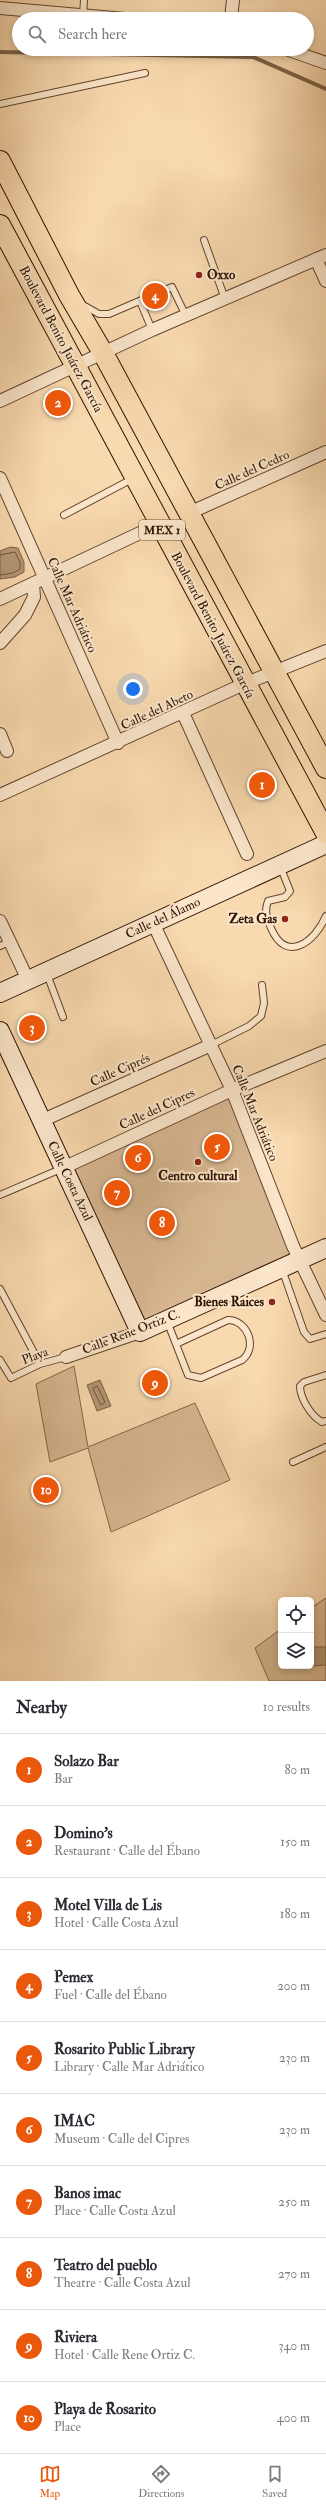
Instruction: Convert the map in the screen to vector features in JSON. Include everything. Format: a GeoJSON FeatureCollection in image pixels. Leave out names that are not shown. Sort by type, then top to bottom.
{"type":"FeatureCollection","features":[{"type":"Feature","properties":{"kind":"main road","name":"MEX 1"},"geometry":{"type":"LineString","coordinates":[[0,161],[69,295],[104,353],[275,674],[323,756]]}},
{"type":"Feature","properties":{"kind":"main road","name":"Boulevard Benito Juárez García"},"geometry":{"type":"LineString","coordinates":[[0,225],[244,684],[326,833]]}},
{"type":"Feature","properties":{"kind":"street"},"geometry":{"type":"LineString","coordinates":[[232,12],[233,0]]}},
{"type":"Feature","properties":{"kind":"street"},"geometry":{"type":"LineString","coordinates":[[0,8],[47,12]]}},
{"type":"Feature","properties":{"kind":"street"},"geometry":{"type":"LineString","coordinates":[[306,56],[326,63]]}},
{"type":"Feature","properties":{"kind":"street"},"geometry":{"type":"LineString","coordinates":[[0,401],[152,330],[321,257],[326,281]]}},
{"type":"Feature","properties":{"kind":"street","name":"Calle del Cedro"},"geometry":{"type":"LineString","coordinates":[[189,513],[326,452]]}},
{"type":"Feature","properties":{"kind":"street","name":"Calle Mar Adriático"},"geometry":{"type":"LineString","coordinates":[[0,478],[118,743]]}},
{"type":"Feature","properties":{"kind":"street"},"geometry":{"type":"LineString","coordinates":[[0,599],[159,524]]}},
{"type":"Feature","properties":{"kind":"street"},"geometry":{"type":"LineString","coordinates":[[0,643],[25,615],[34,597],[33,584]]}},
{"type":"Feature","properties":{"kind":"street","name":"Calle del Abeto"},"geometry":{"type":"LineString","coordinates":[[0,795],[118,743],[244,684],[275,674],[326,651]]}},
{"type":"Feature","properties":{"kind":"street"},"geometry":{"type":"LineString","coordinates":[[183,713],[247,854]]}},
{"type":"Feature","properties":{"kind":"street"},"geometry":{"type":"LineString","coordinates":[[0,734],[7,751]]}},
{"type":"Feature","properties":{"kind":"street","name":"Calle del Álamo"},"geometry":{"type":"LineString","coordinates":[[0,992],[46,973],[326,844]]}},
{"type":"Feature","properties":{"kind":"street"},"geometry":{"type":"LineString","coordinates":[[0,921],[4,944],[28,980]]}},
{"type":"Feature","properties":{"kind":"street","name":"Calle Mar Adriático"},"geometry":{"type":"LineString","coordinates":[[153,923],[232,1090],[300,1260],[326,1315]]}},
{"type":"Feature","properties":{"kind":"street","name":"Calle Costa Azul"},"geometry":{"type":"LineString","coordinates":[[0,1031],[41,1121],[65,1167],[140,1332]]}},
{"type":"Feature","properties":{"kind":"street","name":"Calle Ciprés"},"geometry":{"type":"LineString","coordinates":[[41,1121],[211,1045]]}},
{"type":"Feature","properties":{"kind":"street","name":"Calle del Cipres"},"geometry":{"type":"LineString","coordinates":[[65,1167],[232,1090],[326,1051]]}},
{"type":"Feature","properties":{"kind":"street","name":"Calle Rene Ortiz C."},"geometry":{"type":"LineString","coordinates":[[66,1357],[140,1332],[326,1248]]}},
{"type":"Feature","properties":{"kind":"lane"},"geometry":{"type":"LineString","coordinates":[[83,12],[84,0]]}},
{"type":"Feature","properties":{"kind":"lane"},"geometry":{"type":"LineString","coordinates":[[0,104],[145,73]]}},
{"type":"Feature","properties":{"kind":"lane"},"geometry":{"type":"LineString","coordinates":[[204,240],[225,299]]}},
{"type":"Feature","properties":{"kind":"lane"},"geometry":{"type":"LineString","coordinates":[[69,295],[99,314],[109,314],[172,287],[186,316]]}},
{"type":"Feature","properties":{"kind":"lane"},"geometry":{"type":"LineString","coordinates":[[140,301],[152,330]]}},
{"type":"Feature","properties":{"kind":"lane"},"geometry":{"type":"LineString","coordinates":[[64,515],[135,478]]}},
{"type":"Feature","properties":{"kind":"lane"},"geometry":{"type":"LineString","coordinates":[[280,865],[290,891],[285,897],[268,901],[266,907],[266,916],[276,940],[282,945],[290,947],[308,942],[319,932],[326,916]]}},
{"type":"Feature","properties":{"kind":"lane"},"geometry":{"type":"LineString","coordinates":[[46,973],[63,1017]]}},
{"type":"Feature","properties":{"kind":"lane"},"geometry":{"type":"LineString","coordinates":[[211,1045],[249,1026],[262,1016],[264,1003],[262,984]]}},
{"type":"Feature","properties":{"kind":"lane","name":"Calle del Cipres"},"geometry":{"type":"LineString","coordinates":[[0,1195],[65,1167]]}},
{"type":"Feature","properties":{"kind":"lane"},"geometry":{"type":"LineString","coordinates":[[282,1269],[304,1332],[310,1339],[326,1334]]}},
{"type":"Feature","properties":{"kind":"lane"},"geometry":{"type":"LineString","coordinates":[[0,1289],[40,1364]]}},
{"type":"Feature","properties":{"kind":"lane"},"geometry":{"type":"LineString","coordinates":[[167,1319],[176,1344],[188,1375],[201,1378],[242,1360],[248,1356],[251,1343],[243,1326],[234,1320],[228,1320],[176,1344]]}},
{"type":"Feature","properties":{"kind":"lane","name":"Playa"},"geometry":{"type":"LineString","coordinates":[[0,1360],[11,1378],[40,1364],[66,1357]]}},
{"type":"Feature","properties":{"kind":"lane"},"geometry":{"type":"LineString","coordinates":[[326,1375],[304,1382],[300,1386],[300,1391],[315,1418],[322,1422],[326,1421]]}},
{"type":"Feature","properties":{"kind":"lane"},"geometry":{"type":"LineString","coordinates":[[293,1462],[326,1447]]}},
{"type":"Feature","properties":{"kind":"shaded area"},"geometry":{"type":"Polygon","coordinates":[[[232,1090],[300,1261],[140,1332],[65,1167],[232,1090]]]}},
{"type":"Feature","properties":{"kind":"shaded area"},"geometry":{"type":"Polygon","coordinates":[[[74,1366],[88,1447],[195,1403],[230,1480],[111,1532],[88,1448],[50,1462],[36,1384],[74,1366]]]}},
{"type":"Feature","properties":{"kind":"shaded area"},"geometry":{"type":"Polygon","coordinates":[[[326,1598],[326,1681],[269,1681],[255,1648],[278,1631],[278,1669],[314,1669],[314,1606],[326,1598]]]}},
{"type":"Feature","properties":{"kind":"water"},"geometry":{"type":"Polygon","coordinates":[[[10,547],[18,548],[24,562],[24,572],[15,577],[0,579],[0,551],[10,547]]]}},
{"type":"Feature","properties":{"kind":"water"},"geometry":{"type":"Polygon","coordinates":[[[100,1380],[111,1406],[97,1411],[87,1385],[100,1380]]]}},
{"type":"Feature","properties":{"kind":"water"},"geometry":{"type":"Polygon","coordinates":[[[314,1647],[326,1647],[326,1665],[314,1666],[314,1647]]]}},
{"type":"Feature","properties":{"kind":"waterway"},"geometry":{"type":"LineString","coordinates":[[0,52],[12,52]]}},
{"type":"Feature","properties":{"kind":"waterway"},"geometry":{"type":"LineString","coordinates":[[202,56],[253,57],[326,89]]}},
{"type":"Feature","properties":{"kind":"place","name":"Oxxo"},"geometry":{"type":"Point","coordinates":[199,275]}},
{"type":"Feature","properties":{"kind":"place","name":"Pemex"},"geometry":{"type":"Point","coordinates":[155,296]}},
{"type":"Feature","properties":{"kind":"place","name":"Domino's"},"geometry":{"type":"Point","coordinates":[58,403]}},
{"type":"Feature","properties":{"kind":"place","name":"Solazo Bar"},"geometry":{"type":"Point","coordinates":[262,785]}},
{"type":"Feature","properties":{"kind":"place","name":"Zeta Gas"},"geometry":{"type":"Point","coordinates":[285,919]}},
{"type":"Feature","properties":{"kind":"place","name":"Motel Villa de Lis"},"geometry":{"type":"Point","coordinates":[32,1028]}},
{"type":"Feature","properties":{"kind":"place","name":"Rosarito Public Library"},"geometry":{"type":"Point","coordinates":[217,1147]}},
{"type":"Feature","properties":{"kind":"place","name":"IMAC"},"geometry":{"type":"Point","coordinates":[138,1158]}},
{"type":"Feature","properties":{"kind":"place","name":"Centro cultural"},"geometry":{"type":"Point","coordinates":[198,1162]}},
{"type":"Feature","properties":{"kind":"place","name":"Banos imac"},"geometry":{"type":"Point","coordinates":[117,1193]}},
{"type":"Feature","properties":{"kind":"place","name":"Teatro del pueblo"},"geometry":{"type":"Point","coordinates":[162,1223]}},
{"type":"Feature","properties":{"kind":"place","name":"Bienes Raices"},"geometry":{"type":"Point","coordinates":[272,1302]}},
{"type":"Feature","properties":{"kind":"place","name":"Riviera"},"geometry":{"type":"Point","coordinates":[155,1383]}},
{"type":"Feature","properties":{"kind":"place","name":"Playa de Rosarito"},"geometry":{"type":"Point","coordinates":[46,1490]}}]}
